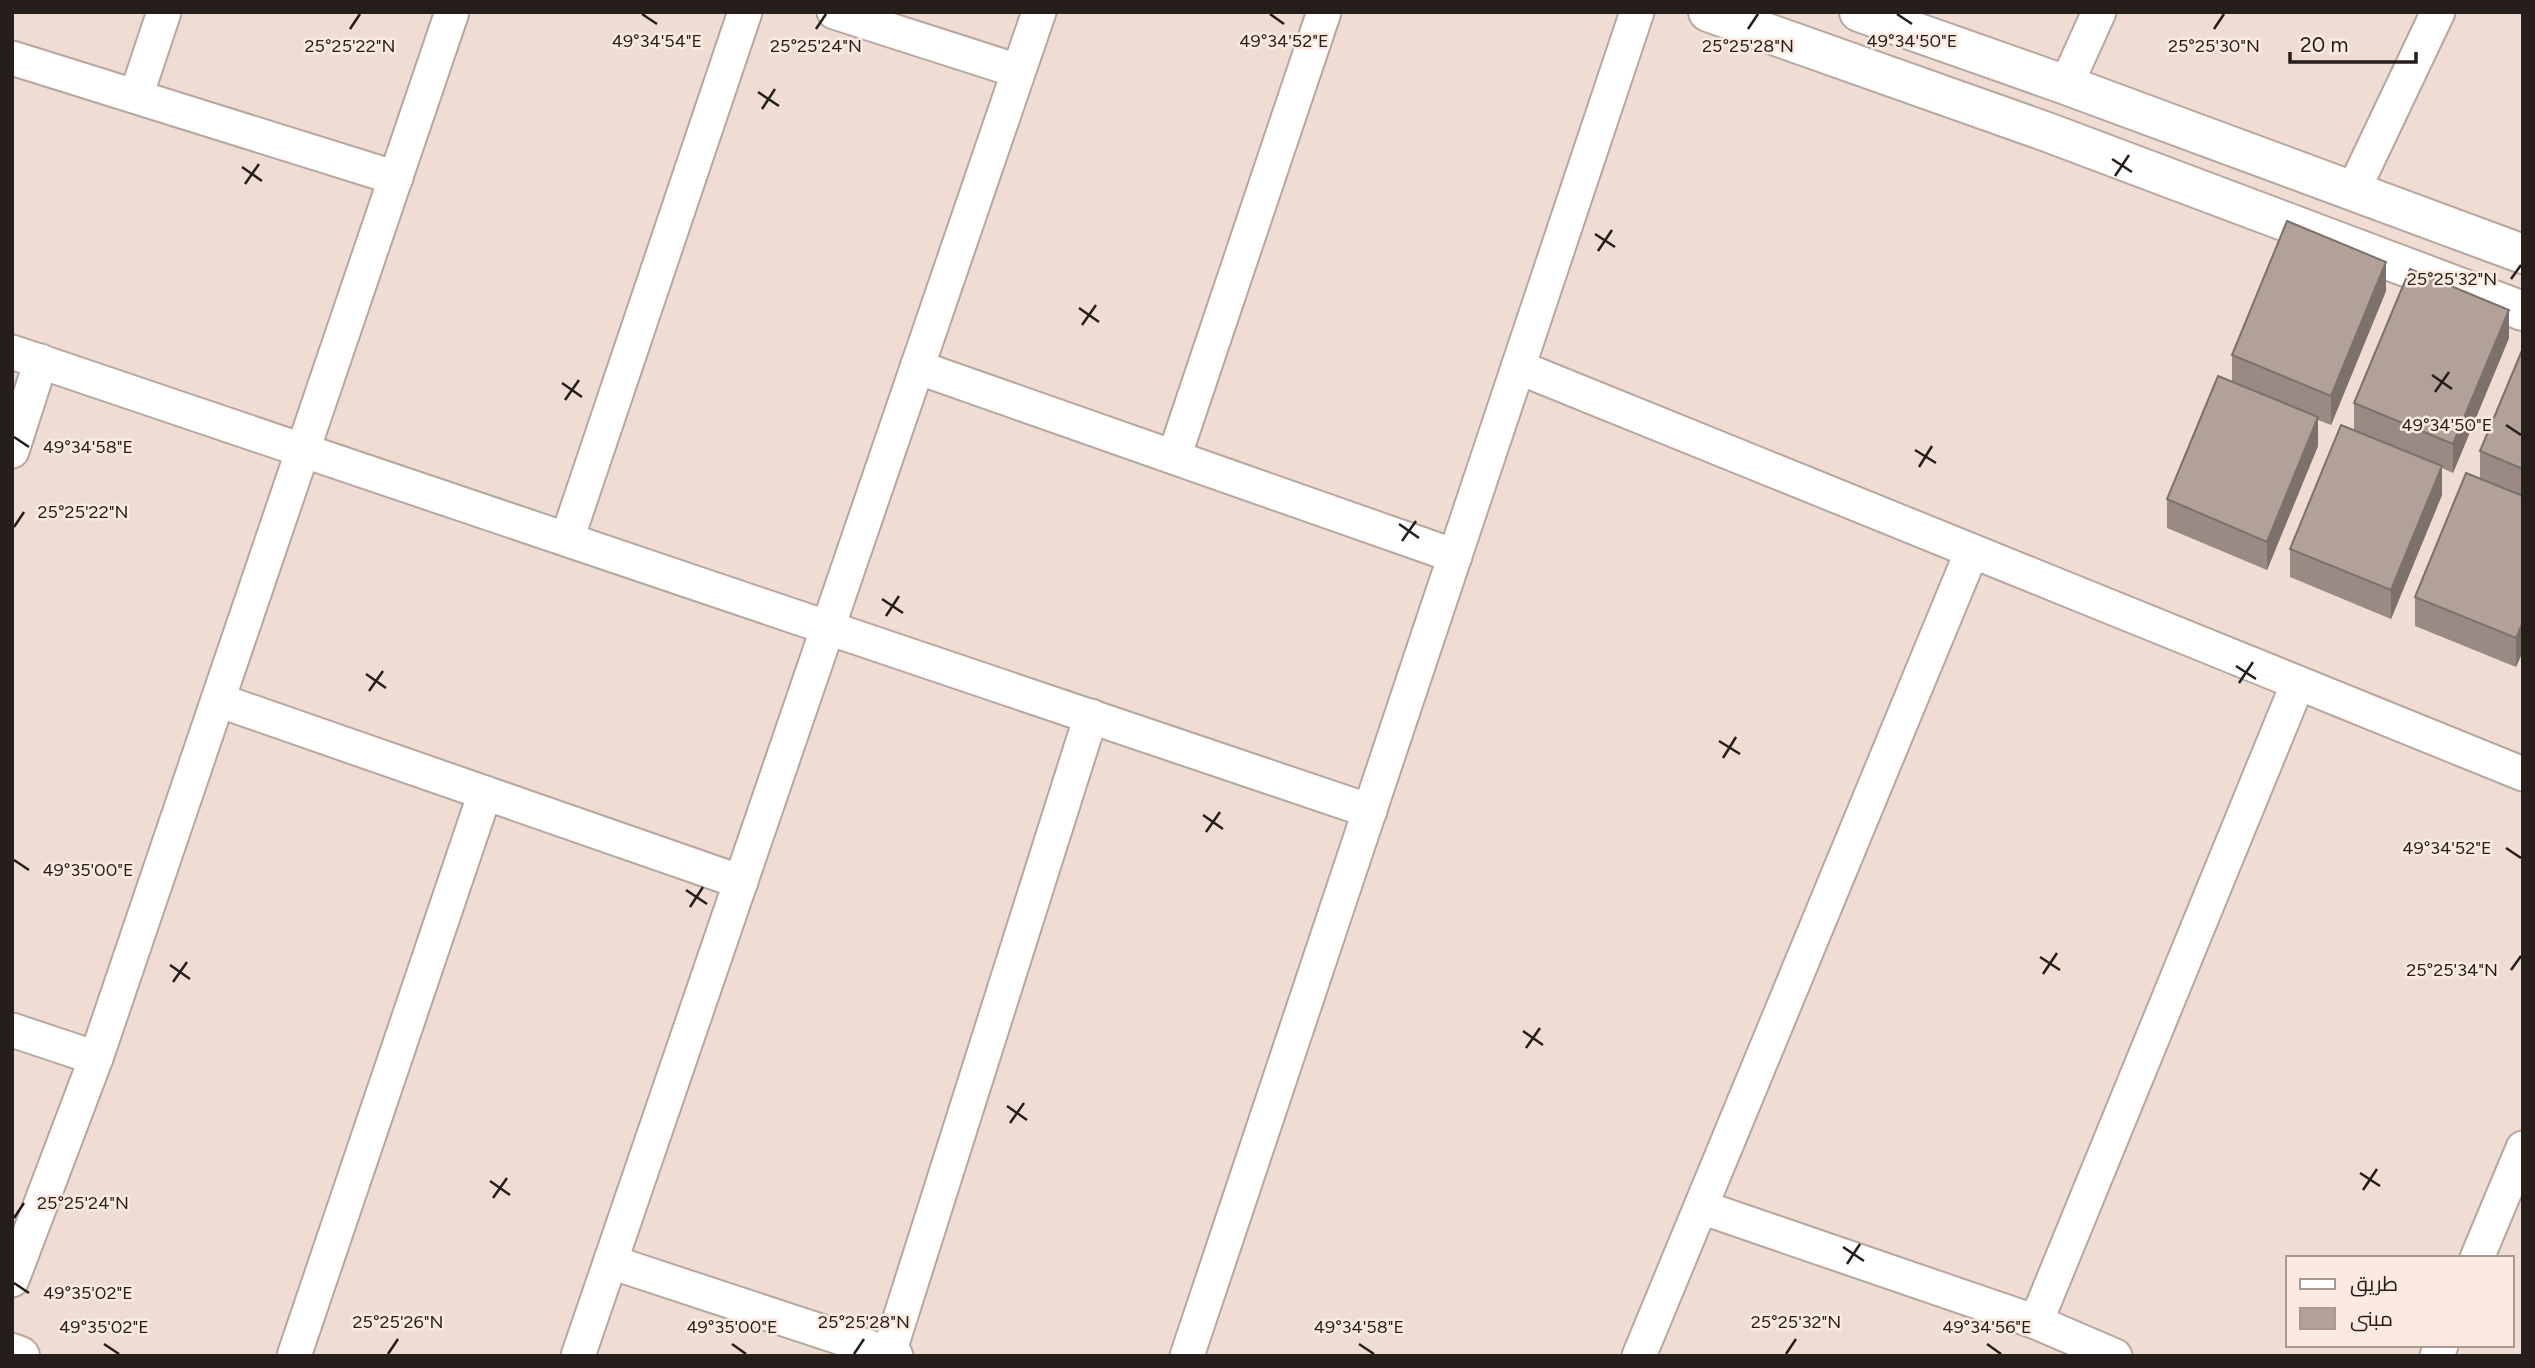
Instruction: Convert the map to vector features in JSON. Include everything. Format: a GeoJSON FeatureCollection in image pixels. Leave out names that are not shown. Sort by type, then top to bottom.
{"type":"FeatureCollection","features":[{"type":"Feature","properties":{"kind":"street"},"geometry":{"type":"LineString","coordinates":[[136,96],[164,12]]}},
{"type":"Feature","properties":{"kind":"street"},"geometry":{"type":"LineString","coordinates":[[12,1280],[96,1058],[452,12]]}},
{"type":"Feature","properties":{"kind":"street"},"geometry":{"type":"LineString","coordinates":[[567,539],[745,12]]}},
{"type":"Feature","properties":{"kind":"street"},"geometry":{"type":"LineString","coordinates":[[834,12],[1018,72]]}},
{"type":"Feature","properties":{"kind":"street"},"geometry":{"type":"LineString","coordinates":[[578,1356],[1039,12]]}},
{"type":"Feature","properties":{"kind":"street"},"geometry":{"type":"LineString","coordinates":[[1174,457],[1324,12]]}},
{"type":"Feature","properties":{"kind":"street"},"geometry":{"type":"LineString","coordinates":[[1188,1356],[1637,12]]}},
{"type":"Feature","properties":{"kind":"street"},"geometry":{"type":"LineString","coordinates":[[1709,12],[2060,137],[2523,311]]}},
{"type":"Feature","properties":{"kind":"street"},"geometry":{"type":"LineString","coordinates":[[1859,12],[2066,85],[2523,254]]}},
{"type":"Feature","properties":{"kind":"street"},"geometry":{"type":"LineString","coordinates":[[2066,85],[2099,12]]}},
{"type":"Feature","properties":{"kind":"street"},"geometry":{"type":"LineString","coordinates":[[2353,191],[2438,12]]}},
{"type":"Feature","properties":{"kind":"street"},"geometry":{"type":"LineString","coordinates":[[12,58],[396,178]]}},
{"type":"Feature","properties":{"kind":"street"},"geometry":{"type":"LineString","coordinates":[[12,451],[27,357],[1370,810]]}},
{"type":"Feature","properties":{"kind":"street"},"geometry":{"type":"LineString","coordinates":[[917,367],[1455,556]]}},
{"type":"Feature","properties":{"kind":"street"},"geometry":{"type":"LineString","coordinates":[[1518,367],[2523,774]]}},
{"type":"Feature","properties":{"kind":"street"},"geometry":{"type":"LineString","coordinates":[[1639,1356],[1972,551]]}},
{"type":"Feature","properties":{"kind":"street"},"geometry":{"type":"LineString","coordinates":[[2036,1322],[2298,683]]}},
{"type":"Feature","properties":{"kind":"street"},"geometry":{"type":"LineString","coordinates":[[218,701],[741,882]]}},
{"type":"Feature","properties":{"kind":"street"},"geometry":{"type":"LineString","coordinates":[[611,1262],[893,1355],[1091,716]]}},
{"type":"Feature","properties":{"kind":"street"},"geometry":{"type":"LineString","coordinates":[[294,1356],[485,793]]}},
{"type":"Feature","properties":{"kind":"street"},"geometry":{"type":"LineString","coordinates":[[12,1030],[96,1058]]}},
{"type":"Feature","properties":{"kind":"street"},"geometry":{"type":"LineString","coordinates":[[2478,1256],[2523,1148]]}},
{"type":"Feature","properties":{"kind":"street"},"geometry":{"type":"LineString","coordinates":[[1701,1207],[2036,1322],[2115,1356]]}},
{"type":"Feature","properties":{"kind":"street"},"geometry":{"type":"LineString","coordinates":[[12,1353],[20,1356]]}},
{"type":"Feature","properties":{"kind":"building"},"geometry":{"type":"Polygon","coordinates":[[[2287,221],[2386,262],[2331,396],[2232,355],[2287,221]]]}},
{"type":"Feature","properties":{"kind":"building"},"geometry":{"type":"Polygon","coordinates":[[[2410,269],[2509,310],[2453,444],[2354,403],[2410,269]]]}},
{"type":"Feature","properties":{"kind":"building"},"geometry":{"type":"Polygon","coordinates":[[[2523,348],[2523,469],[2480,451],[2523,348]]]}},
{"type":"Feature","properties":{"kind":"building"},"geometry":{"type":"Polygon","coordinates":[[[2218,376],[2318,417],[2267,542],[2167,499],[2218,376]]]}},
{"type":"Feature","properties":{"kind":"building"},"geometry":{"type":"Polygon","coordinates":[[[2341,425],[2442,466],[2391,590],[2290,549],[2341,425]]]}},
{"type":"Feature","properties":{"kind":"building"},"geometry":{"type":"Polygon","coordinates":[[[2466,473],[2523,496],[2523,622],[2516,638],[2415,597],[2466,473]]]}}]}
